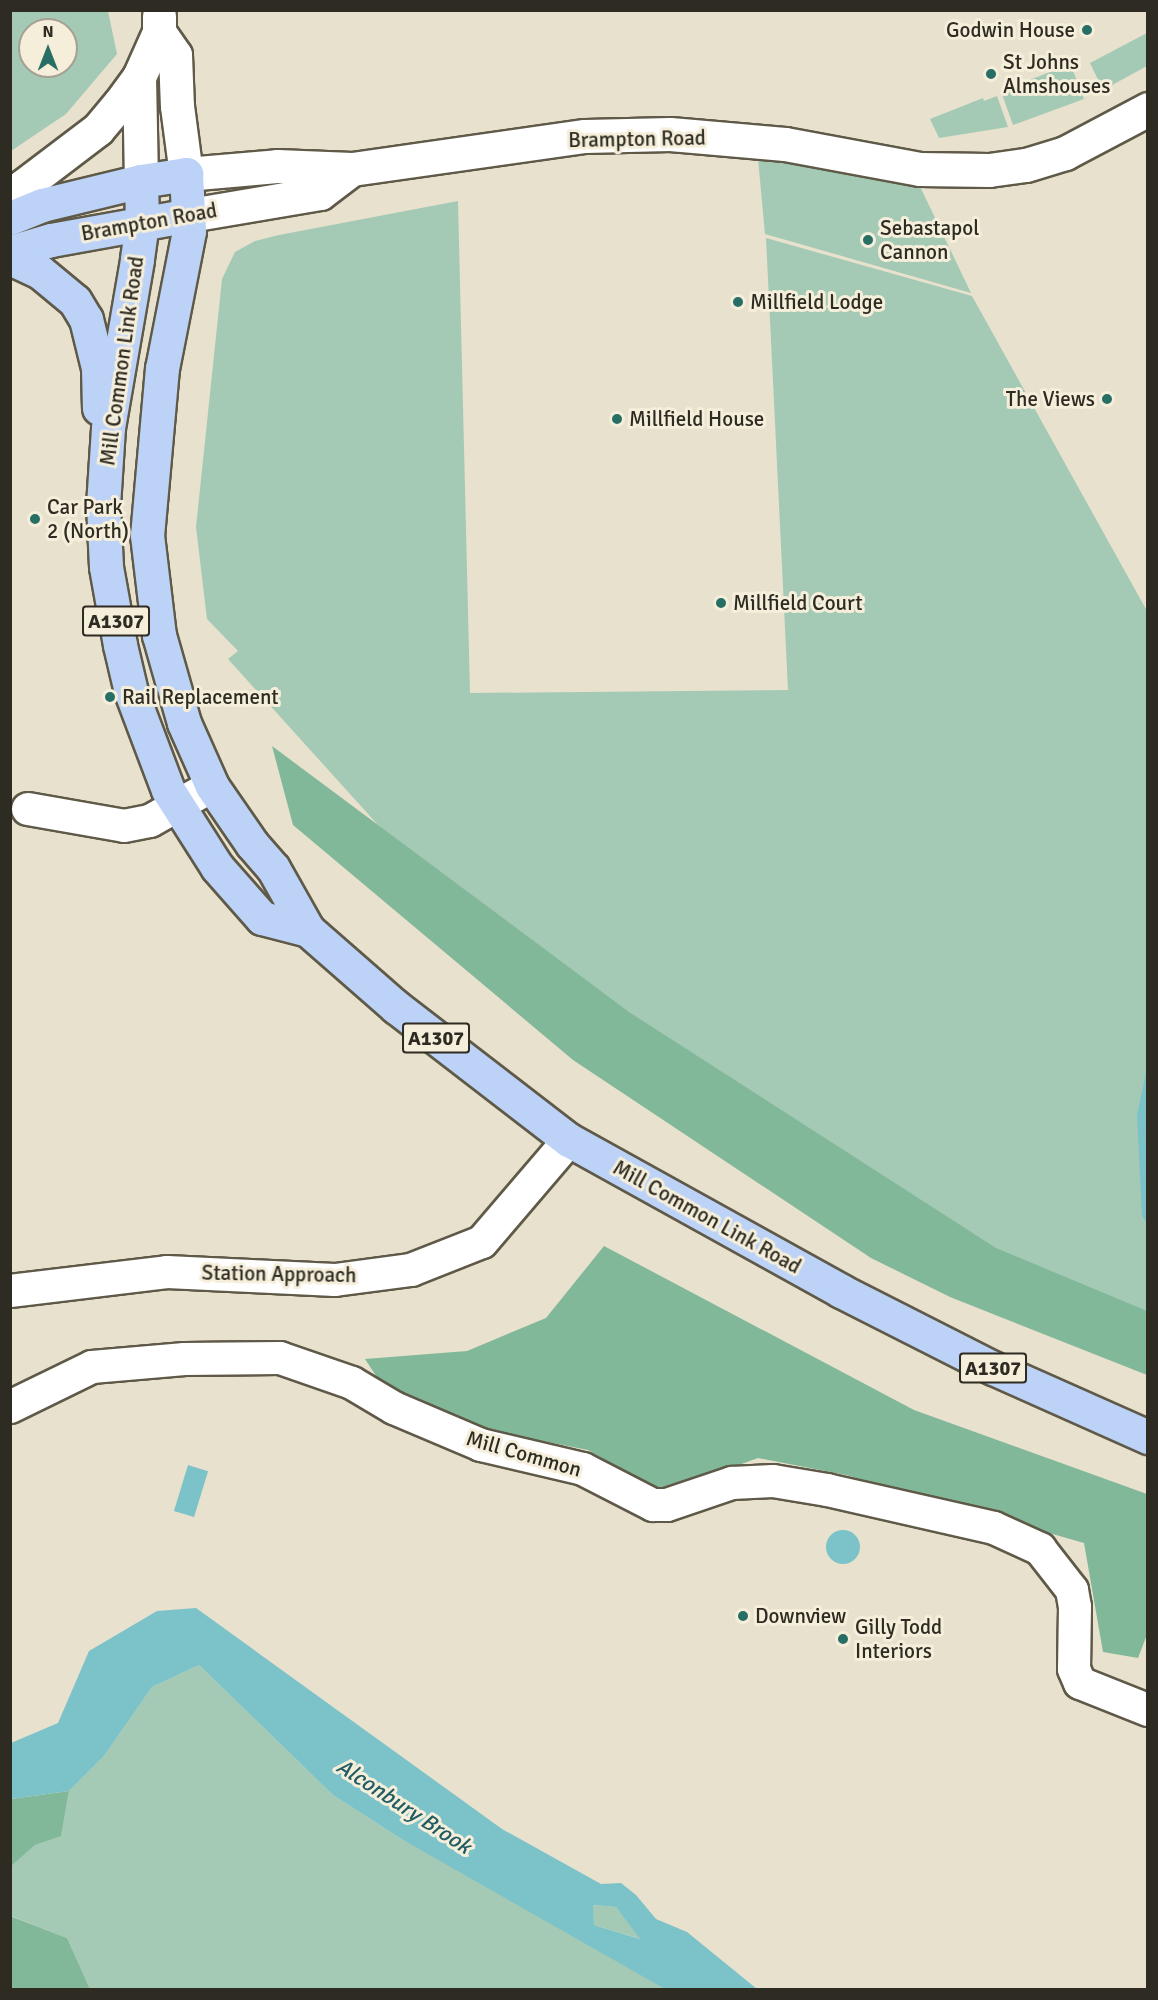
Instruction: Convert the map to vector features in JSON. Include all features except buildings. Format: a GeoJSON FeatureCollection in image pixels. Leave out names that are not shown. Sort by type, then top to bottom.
{"type":"FeatureCollection","features":[{"type":"Feature","properties":{"kind":"main road"},"geometry":{"type":"LineString","coordinates":[[10,199],[23,186],[98,129],[139,76],[159,21]]}},
{"type":"Feature","properties":{"kind":"main road"},"geometry":{"type":"LineString","coordinates":[[159,21],[175,55],[177,106],[186,174]]}},
{"type":"Feature","properties":{"kind":"main road","name":"Mill Common Link Road"},"geometry":{"type":"LineString","coordinates":[[139,76],[141,224],[128,324],[108,428],[103,505],[106,567],[118,634],[131,692],[159,769],[177,805],[217,867],[262,918],[308,930]]}},
{"type":"Feature","properties":{"kind":"main road","name":"Brampton Road"},"geometry":{"type":"LineString","coordinates":[[10,218],[42,205],[141,181],[186,174],[277,166],[352,169],[585,136],[670,134],[785,144],[920,169],[990,170],[1026,165],[1065,153],[1148,109]]}},
{"type":"Feature","properties":{"kind":"main road","name":"Brampton Road"},"geometry":{"type":"LineString","coordinates":[[10,252],[51,240],[320,193],[352,169]]}},
{"type":"Feature","properties":{"kind":"main road","name":"A1307"},"geometry":{"type":"LineString","coordinates":[[186,174],[190,214]]}},
{"type":"Feature","properties":{"kind":"main road","name":"Mill Common Link Road"},"geometry":{"type":"LineString","coordinates":[[190,214],[187,244],[162,368],[147,535],[159,635],[184,723],[212,786],[252,844],[273,868],[308,930],[396,1007],[568,1140],[841,1291],[993,1368],[1148,1437]]}},
{"type":"Feature","properties":{"kind":"main road","name":"A1307"},"geometry":{"type":"LineString","coordinates":[[10,258],[40,272],[75,301],[86,319],[98,368],[100,416],[108,428]]}},
{"type":"Feature","properties":{"kind":"street"},"geometry":{"type":"LineString","coordinates":[[28,809],[124,826],[150,822],[212,786]]}},
{"type":"Feature","properties":{"kind":"street","name":"Station Approach"},"geometry":{"type":"LineString","coordinates":[[10,1292],[167,1272],[334,1280],[411,1270],[482,1242],[568,1140]]}},
{"type":"Feature","properties":{"kind":"street","name":"Mill Common"},"geometry":{"type":"LineString","coordinates":[[10,1407],[92,1367],[184,1359],[280,1358],[352,1383],[394,1408],[481,1445],[583,1469],[653,1505],[667,1505],[732,1483],[773,1481],[827,1490],[994,1528],[1040,1549],[1072,1590],[1075,1607],[1074,1669],[1080,1683],[1148,1710]]}},
{"type":"Feature","properties":{"kind":"green space"},"geometry":{"type":"Polygon","coordinates":[[[11,10],[108,11],[117,54],[66,114],[11,151],[11,10]]]}},
{"type":"Feature","properties":{"kind":"green space"},"geometry":{"type":"Polygon","coordinates":[[[1147,33],[1147,66],[1103,90],[1090,63],[1147,33]]]}},
{"type":"Feature","properties":{"kind":"green space"},"geometry":{"type":"Polygon","coordinates":[[[1066,66],[1072,68],[1084,99],[1013,125],[1002,94],[1016,89],[1016,85],[1066,66]]]}},
{"type":"Feature","properties":{"kind":"green space"},"geometry":{"type":"Polygon","coordinates":[[[997,96],[1008,127],[939,138],[930,119],[983,98],[984,101],[997,96]]]}},
{"type":"Feature","properties":{"kind":"green space"},"geometry":{"type":"Polygon","coordinates":[[[757,148],[915,176],[971,293],[765,234],[757,148]]]}},
{"type":"Feature","properties":{"kind":"green space"},"geometry":{"type":"Polygon","coordinates":[[[458,201],[470,693],[788,690],[766,238],[972,296],[1147,611],[1147,1364],[547,1012],[228,659],[238,651],[207,619],[196,527],[222,279],[235,252],[255,241],[279,235],[458,201]]]}},
{"type":"Feature","properties":{"kind":"green space"},"geometry":{"type":"Polygon","coordinates":[[[272,746],[629,1012],[996,1248],[1147,1311],[1147,1375],[950,1297],[871,1258],[573,1060],[293,825],[272,746]]]}},
{"type":"Feature","properties":{"kind":"green space"},"geometry":{"type":"Polygon","coordinates":[[[604,1246],[914,1410],[1147,1494],[1148,1632],[1138,1658],[1103,1652],[1084,1543],[846,1475],[758,1458],[662,1493],[588,1450],[496,1432],[388,1394],[365,1359],[467,1351],[546,1318],[604,1246]]]}},
{"type":"Feature","properties":{"kind":"green space"},"geometry":{"type":"Polygon","coordinates":[[[199,1665],[333,1795],[403,1840],[676,1989],[90,1989],[67,1938],[11,1916],[10,1866],[35,1845],[61,1835],[69,1791],[104,1756],[152,1687],[199,1665]]]}},
{"type":"Feature","properties":{"kind":"green space"},"geometry":{"type":"Polygon","coordinates":[[[69,1791],[61,1836],[35,1845],[11,1866],[11,1799],[69,1791]]]}},
{"type":"Feature","properties":{"kind":"green space"},"geometry":{"type":"Polygon","coordinates":[[[592,1905],[616,1907],[641,1939],[594,1925],[592,1905]]]}},
{"type":"Feature","properties":{"kind":"green space"},"geometry":{"type":"Polygon","coordinates":[[[10,1916],[67,1938],[90,1989],[11,1989],[10,1916]]]}},
{"type":"Feature","properties":{"kind":"water"},"geometry":{"type":"Polygon","coordinates":[[[1147,1068],[1148,1223],[1142,1216],[1137,1115],[1147,1068]]]}},
{"type":"Feature","properties":{"kind":"water"},"geometry":{"type":"Polygon","coordinates":[[[188,1465],[208,1471],[194,1517],[174,1511],[188,1465]]]}},
{"type":"Feature","properties":{"kind":"water"},"geometry":{"type":"Polygon","coordinates":[[[843,1530],[855,1535],[860,1547],[855,1559],[843,1564],[831,1559],[826,1547],[831,1535],[843,1530]]]}},
{"type":"Feature","properties":{"kind":"water","name":"Alconbury Brook"},"geometry":{"type":"Polygon","coordinates":[[[196,1608],[502,1829],[601,1884],[621,1883],[636,1895],[656,1919],[687,1932],[757,1989],[665,1989],[403,1840],[333,1795],[199,1665],[152,1687],[104,1756],[69,1791],[11,1799],[11,1743],[58,1723],[89,1651],[157,1611],[196,1608]],[[593,1905],[594,1925],[640,1939],[616,1907],[593,1905]]]}},
{"type":"Feature","properties":{"kind":"place","name":"Godwin House"},"geometry":{"type":"Point","coordinates":[1087,30]}},
{"type":"Feature","properties":{"kind":"place","name":"St Johns Almshouses"},"geometry":{"type":"Point","coordinates":[991,74]}},
{"type":"Feature","properties":{"kind":"place","name":"Sebastapol Cannon"},"geometry":{"type":"Point","coordinates":[868,240]}},
{"type":"Feature","properties":{"kind":"place","name":"Millfield Lodge"},"geometry":{"type":"Point","coordinates":[738,302]}},
{"type":"Feature","properties":{"kind":"place","name":"The Views"},"geometry":{"type":"Point","coordinates":[1107,399]}},
{"type":"Feature","properties":{"kind":"place","name":"Millfield House"},"geometry":{"type":"Point","coordinates":[617,419]}},
{"type":"Feature","properties":{"kind":"place","name":"Car Park 2 (North)"},"geometry":{"type":"Point","coordinates":[35,519]}},
{"type":"Feature","properties":{"kind":"place","name":"Millfield Court"},"geometry":{"type":"Point","coordinates":[721,603]}},
{"type":"Feature","properties":{"kind":"place","name":"Rail Replacement"},"geometry":{"type":"Point","coordinates":[110,697]}},
{"type":"Feature","properties":{"kind":"place","name":"Downview"},"geometry":{"type":"Point","coordinates":[743,1616]}},
{"type":"Feature","properties":{"kind":"place","name":"Gilly Todd Interiors"},"geometry":{"type":"Point","coordinates":[843,1639]}}]}
